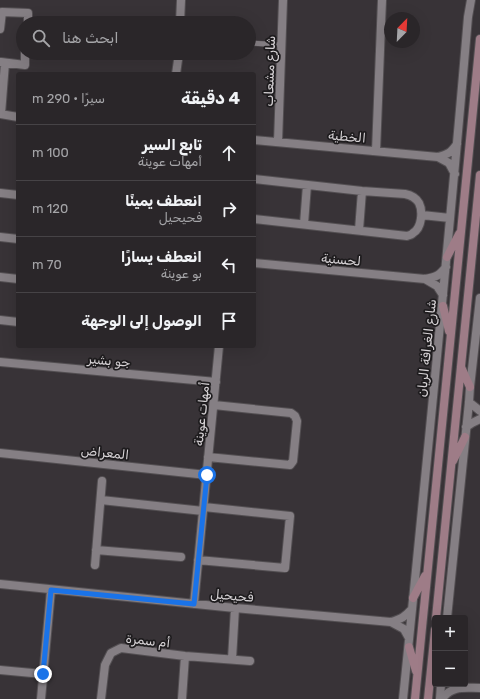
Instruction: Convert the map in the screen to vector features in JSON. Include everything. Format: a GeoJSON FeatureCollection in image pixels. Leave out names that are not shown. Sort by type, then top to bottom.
{"type":"FeatureCollection","features":[{"type":"Feature","properties":{"kind":"main road","name":"شارع الغرافة الريان"},"geometry":{"type":"LineString","coordinates":[[415,699],[480,39]]}},
{"type":"Feature","properties":{"kind":"main road"},"geometry":{"type":"LineString","coordinates":[[436,615],[480,174]]}},
{"type":"Feature","properties":{"kind":"main road"},"geometry":{"type":"LineString","coordinates":[[447,258],[462,230]]}},
{"type":"Feature","properties":{"kind":"main road"},"geometry":{"type":"LineString","coordinates":[[442,306],[450,336]]}},
{"type":"Feature","properties":{"kind":"main road"},"geometry":{"type":"LineString","coordinates":[[461,366],[470,387]]}},
{"type":"Feature","properties":{"kind":"main road"},"geometry":{"type":"LineString","coordinates":[[451,465],[465,437]]}},
{"type":"Feature","properties":{"kind":"main road"},"geometry":{"type":"LineString","coordinates":[[413,598],[427,572]]}},
{"type":"Feature","properties":{"kind":"main road"},"geometry":{"type":"LineString","coordinates":[[409,642],[417,674]]}},
{"type":"Feature","properties":{"kind":"main road"},"geometry":{"type":"LineString","coordinates":[[428,699],[433,651]]}},
{"type":"Feature","properties":{"kind":"street"},"geometry":{"type":"LineString","coordinates":[[180,16],[181,0]]}},
{"type":"Feature","properties":{"kind":"street","name":"شارع مشعاب"},"geometry":{"type":"LineString","coordinates":[[278,142],[283,0]]}},
{"type":"Feature","properties":{"kind":"street"},"geometry":{"type":"LineString","coordinates":[[376,151],[382,0]]}},
{"type":"Feature","properties":{"kind":"street","name":"شارع الغرافة الريان"},"geometry":{"type":"LineString","coordinates":[[403,699],[458,143],[468,17],[471,0]]}},
{"type":"Feature","properties":{"kind":"street"},"geometry":{"type":"LineString","coordinates":[[0,29],[2,12],[28,13],[28,16]]}},
{"type":"Feature","properties":{"kind":"street"},"geometry":{"type":"LineString","coordinates":[[16,117],[0,114],[2,63],[25,65],[25,60]]}},
{"type":"Feature","properties":{"kind":"street"},"geometry":{"type":"LineString","coordinates":[[176,72],[178,60]]}},
{"type":"Feature","properties":{"kind":"street","name":"الخطية"},"geometry":{"type":"LineString","coordinates":[[256,140],[438,157]]}},
{"type":"Feature","properties":{"kind":"street"},"geometry":{"type":"LineString","coordinates":[[438,157],[449,154],[458,143]]}},
{"type":"Feature","properties":{"kind":"street"},"geometry":{"type":"LineString","coordinates":[[438,157],[449,163],[455,174]]}},
{"type":"Feature","properties":{"kind":"street"},"geometry":{"type":"LineString","coordinates":[[256,179],[362,191],[405,194],[411,196],[419,203],[422,215],[420,225],[415,233],[407,236],[256,219]]}},
{"type":"Feature","properties":{"kind":"street"},"geometry":{"type":"LineString","coordinates":[[304,224],[307,185]]}},
{"type":"Feature","properties":{"kind":"street"},"geometry":{"type":"LineString","coordinates":[[359,230],[362,191]]}},
{"type":"Feature","properties":{"kind":"street"},"geometry":{"type":"LineString","coordinates":[[0,193],[16,195]]}},
{"type":"Feature","properties":{"kind":"street"},"geometry":{"type":"LineString","coordinates":[[422,215],[450,218]]}},
{"type":"Feature","properties":{"kind":"street"},"geometry":{"type":"LineString","coordinates":[[0,237],[16,239]]}},
{"type":"Feature","properties":{"kind":"street","name":"لحسنية"},"geometry":{"type":"LineString","coordinates":[[256,263],[425,279],[438,276],[446,267]]}},
{"type":"Feature","properties":{"kind":"street"},"geometry":{"type":"LineString","coordinates":[[0,277],[16,279]]}},
{"type":"Feature","properties":{"kind":"street"},"geometry":{"type":"LineString","coordinates":[[425,279],[437,286],[443,296]]}},
{"type":"Feature","properties":{"kind":"street"},"geometry":{"type":"LineString","coordinates":[[447,615],[480,298]]}},
{"type":"Feature","properties":{"kind":"street"},"geometry":{"type":"LineString","coordinates":[[0,320],[16,322]]}},
{"type":"Feature","properties":{"kind":"street","name":"أمهات عوينة"},"geometry":{"type":"LineString","coordinates":[[194,604],[219,348]]}},
{"type":"Feature","properties":{"kind":"street","name":"جو بشير"},"geometry":{"type":"LineString","coordinates":[[0,362],[216,382]]}},
{"type":"Feature","properties":{"kind":"street"},"geometry":{"type":"LineString","coordinates":[[469,402],[480,411]]}},
{"type":"Feature","properties":{"kind":"street"},"geometry":{"type":"LineString","coordinates":[[208,457],[290,464],[293,461],[297,421],[296,416],[291,413],[214,405]]}},
{"type":"Feature","properties":{"kind":"street"},"geometry":{"type":"LineString","coordinates":[[466,427],[480,419]]}},
{"type":"Feature","properties":{"kind":"street","name":"المعراض"},"geometry":{"type":"LineString","coordinates":[[0,453],[207,475]]}},
{"type":"Feature","properties":{"kind":"street"},"geometry":{"type":"LineString","coordinates":[[95,565],[102,480]]}},
{"type":"Feature","properties":{"kind":"street"},"geometry":{"type":"LineString","coordinates":[[101,500],[290,516],[285,568],[198,560]]}},
{"type":"Feature","properties":{"kind":"street"},"geometry":{"type":"LineString","coordinates":[[96,550],[181,558]]}},
{"type":"Feature","properties":{"kind":"street","name":"فحيحيل"},"geometry":{"type":"LineString","coordinates":[[0,584],[391,622]]}},
{"type":"Feature","properties":{"kind":"street"},"geometry":{"type":"LineString","coordinates":[[41,699],[51,590]]}},
{"type":"Feature","properties":{"kind":"street"},"geometry":{"type":"LineString","coordinates":[[232,660],[235,608]]}},
{"type":"Feature","properties":{"kind":"street"},"geometry":{"type":"LineString","coordinates":[[391,622],[403,618],[412,609]]}},
{"type":"Feature","properties":{"kind":"street"},"geometry":{"type":"LineString","coordinates":[[391,622],[404,629],[409,642]]}},
{"type":"Feature","properties":{"kind":"street","name":"أم سمرة"},"geometry":{"type":"LineString","coordinates":[[101,699],[105,665],[111,653],[121,648],[186,656],[250,661]]}},
{"type":"Feature","properties":{"kind":"street"},"geometry":{"type":"LineString","coordinates":[[182,699],[186,656]]}},
{"type":"Feature","properties":{"kind":"street"},"geometry":{"type":"LineString","coordinates":[[0,670],[43,674]]}},
{"type":"Feature","properties":{"kind":"street"},"geometry":{"type":"LineString","coordinates":[[441,687],[441,699]]}},
{"type":"Feature","properties":{"kind":"street"},"geometry":{"type":"LineString","coordinates":[[441,699],[448,693],[458,688],[480,688]]}},
{"type":"Feature","properties":{"kind":"lane"},"geometry":{"type":"LineString","coordinates":[[256,43],[282,45]]}},
{"type":"Feature","properties":{"kind":"route"},"geometry":{"type":"LineString","coordinates":[[43,674],[51,590],[194,604],[207,475]]}}]}
